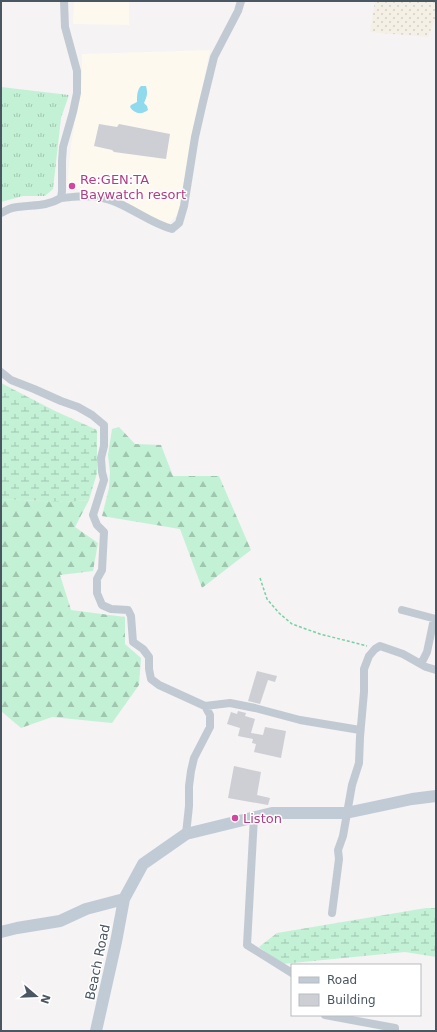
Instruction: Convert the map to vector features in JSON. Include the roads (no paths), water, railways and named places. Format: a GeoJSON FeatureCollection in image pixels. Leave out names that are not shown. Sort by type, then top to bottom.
{"type":"FeatureCollection","features":[{"type":"Feature","properties":{"kind":"street"},"geometry":{"type":"LineString","coordinates":[[61,198],[63,147],[77,93],[77,71],[65,27],[64,1]]}},
{"type":"Feature","properties":{"kind":"street"},"geometry":{"type":"LineString","coordinates":[[1,213],[11,208],[39,206],[61,198],[85,196],[99,197],[115,202],[162,226],[172,229],[179,223],[184,206],[195,137],[214,57],[238,11],[241,1]]}},
{"type":"Feature","properties":{"kind":"street"},"geometry":{"type":"LineString","coordinates":[[1,372],[11,380],[78,407],[92,415],[104,425],[104,446],[101,458],[104,480],[93,515],[97,525],[104,532],[102,570],[97,579],[97,593],[102,605],[112,609],[128,610],[131,616],[133,642],[143,649],[150,657],[149,669],[151,679],[159,685],[205,706],[230,703],[300,720],[360,730]]}},
{"type":"Feature","properties":{"kind":"street"},"geometry":{"type":"LineString","coordinates":[[402,610],[435,619],[427,652],[421,664]]}},
{"type":"Feature","properties":{"kind":"street"},"geometry":{"type":"LineString","coordinates":[[332,912],[339,859],[338,850],[343,836],[352,784],[359,764],[360,730],[364,692],[364,669],[369,656],[380,646],[404,654],[426,667],[436,670]]}},
{"type":"Feature","properties":{"kind":"street"},"geometry":{"type":"LineString","coordinates":[[205,706],[210,715],[210,727],[194,758],[191,771],[186,834],[272,813],[346,813],[412,799],[436,796]]}},
{"type":"Feature","properties":{"kind":"street"},"geometry":{"type":"LineString","coordinates":[[254,817],[247,945],[291,972]]}},
{"type":"Feature","properties":{"kind":"street","name":"Beach Road"},"geometry":{"type":"LineString","coordinates":[[96,1031],[124,899],[142,864],[186,834]]}},
{"type":"Feature","properties":{"kind":"street"},"geometry":{"type":"LineString","coordinates":[[1,932],[60,921],[86,909],[124,899]]}},
{"type":"Feature","properties":{"kind":"street"},"geometry":{"type":"LineString","coordinates":[[330,1016],[395,1028],[396,1031]]}},
{"type":"Feature","properties":{"kind":"water"},"geometry":{"type":"Polygon","coordinates":[[[141,86],[146,86],[147,95],[144,103],[148,110],[143,113],[138,113],[130,107],[137,102],[138,91],[141,86]]]}},
{"type":"Feature","properties":{"kind":"place","name":"Re:GEN:TA Baywatch resort"},"geometry":{"type":"Point","coordinates":[72,186]}},
{"type":"Feature","properties":{"kind":"place","name":"Liston"},"geometry":{"type":"Point","coordinates":[235,818]}}]}
